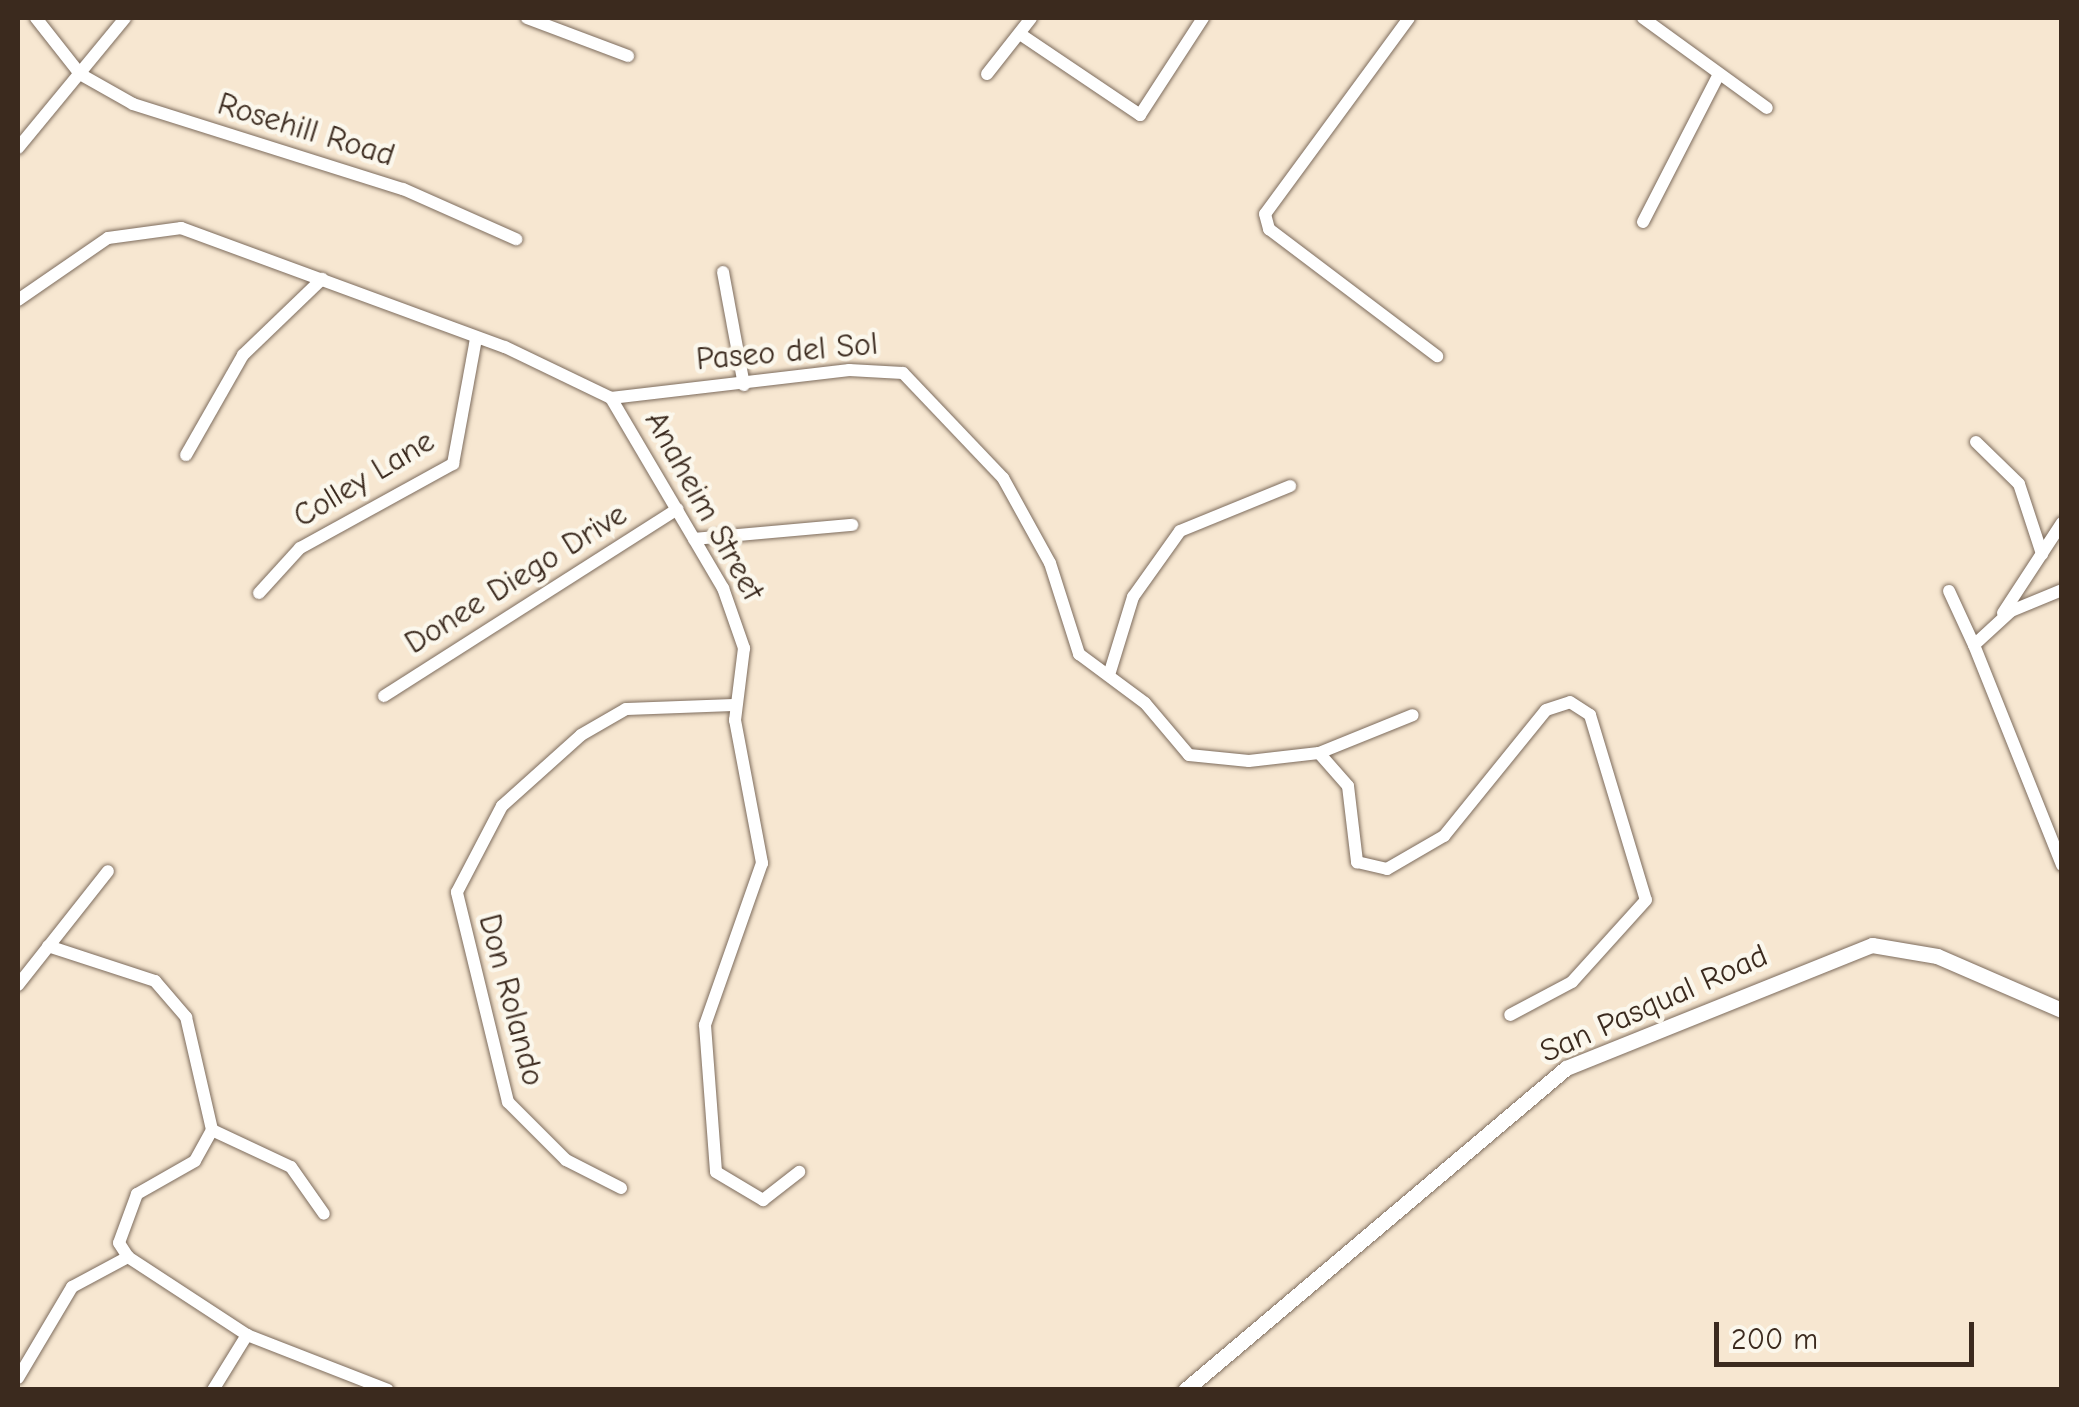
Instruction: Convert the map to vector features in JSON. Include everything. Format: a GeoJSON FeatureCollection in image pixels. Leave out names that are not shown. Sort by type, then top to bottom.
{"type":"FeatureCollection","features":[{"type":"Feature","properties":{"kind":"main road","name":"San Pasqual Road"},"geometry":{"type":"LineString","coordinates":[[1184,1390],[1519,1098],[1566,1068],[1872,946],[1937,956],[2062,1010]]}},
{"type":"Feature","properties":{"kind":"street"},"geometry":{"type":"LineString","coordinates":[[36,18],[80,74]]}},
{"type":"Feature","properties":{"kind":"street"},"geometry":{"type":"LineString","coordinates":[[18,148],[126,18]]}},
{"type":"Feature","properties":{"kind":"street"},"geometry":{"type":"LineString","coordinates":[[527,18],[628,56]]}},
{"type":"Feature","properties":{"kind":"street"},"geometry":{"type":"LineString","coordinates":[[987,74],[1030,18]]}},
{"type":"Feature","properties":{"kind":"street"},"geometry":{"type":"LineString","coordinates":[[1020,34],[1140,114],[1203,18]]}},
{"type":"Feature","properties":{"kind":"street"},"geometry":{"type":"LineString","coordinates":[[1409,18],[1266,214],[1269,229],[1437,356]]}},
{"type":"Feature","properties":{"kind":"street"},"geometry":{"type":"LineString","coordinates":[[1642,18],[1767,108]]}},
{"type":"Feature","properties":{"kind":"street","name":"Rosehill Road"},"geometry":{"type":"LineString","coordinates":[[80,74],[160,115],[361,174],[516,239]]}},
{"type":"Feature","properties":{"kind":"street"},"geometry":{"type":"LineString","coordinates":[[1643,222],[1720,74]]}},
{"type":"Feature","properties":{"kind":"street","name":"Anaheim Street"},"geometry":{"type":"LineString","coordinates":[[18,300],[108,238],[156,226],[202,233],[476,338],[611,398],[694,539],[742,635],[734,705],[762,863],[706,1025],[710,1147],[720,1180],[744,1196],[777,1197],[799,1172]]}},
{"type":"Feature","properties":{"kind":"street"},"geometry":{"type":"LineString","coordinates":[[722,272],[744,385]]}},
{"type":"Feature","properties":{"kind":"street"},"geometry":{"type":"LineString","coordinates":[[186,455],[242,355],[322,279]]}},
{"type":"Feature","properties":{"kind":"street","name":"Colley Lane"},"geometry":{"type":"LineString","coordinates":[[259,593],[300,548],[453,464],[476,338]]}},
{"type":"Feature","properties":{"kind":"street","name":"Paseo del Sol"},"geometry":{"type":"LineString","coordinates":[[611,398],[894,370],[930,395],[1003,478],[1050,564],[1069,639],[1204,761],[1319,753],[1413,714]]}},
{"type":"Feature","properties":{"kind":"street"},"geometry":{"type":"LineString","coordinates":[[1976,442],[2019,484],[2042,554]]}},
{"type":"Feature","properties":{"kind":"street"},"geometry":{"type":"LineString","coordinates":[[1109,675],[1133,596],[1180,532],[1290,486]]}},
{"type":"Feature","properties":{"kind":"street","name":"Donee Diego Drive"},"geometry":{"type":"LineString","coordinates":[[384,696],[676,510]]}},
{"type":"Feature","properties":{"kind":"street"},"geometry":{"type":"LineString","coordinates":[[1974,645],[1999,619],[2062,523]]}},
{"type":"Feature","properties":{"kind":"street"},"geometry":{"type":"LineString","coordinates":[[694,539],[852,526]]}},
{"type":"Feature","properties":{"kind":"street"},"geometry":{"type":"LineString","coordinates":[[1999,619],[2062,590]]}},
{"type":"Feature","properties":{"kind":"street"},"geometry":{"type":"LineString","coordinates":[[1949,591],[2062,865]]}},
{"type":"Feature","properties":{"kind":"street"},"geometry":{"type":"LineString","coordinates":[[1319,753],[1348,786],[1357,862],[1387,869],[1444,836],[1546,710],[1570,702],[1590,715],[1646,900],[1572,982],[1510,1014]]}},
{"type":"Feature","properties":{"kind":"street","name":"Don Rolando"},"geometry":{"type":"LineString","coordinates":[[621,1188],[566,1160],[508,1102],[457,892],[502,806],[581,735],[626,709],[734,705]]}},
{"type":"Feature","properties":{"kind":"street"},"geometry":{"type":"LineString","coordinates":[[18,984],[108,872]]}},
{"type":"Feature","properties":{"kind":"street"},"geometry":{"type":"LineString","coordinates":[[48,946],[172,992],[186,1017],[212,1130],[196,1160],[137,1194],[121,1229],[128,1258],[247,1335],[388,1390]]}},
{"type":"Feature","properties":{"kind":"street"},"geometry":{"type":"LineString","coordinates":[[212,1130],[291,1167],[324,1214]]}},
{"type":"Feature","properties":{"kind":"street"},"geometry":{"type":"LineString","coordinates":[[18,1378],[72,1287],[128,1258]]}},
{"type":"Feature","properties":{"kind":"street"},"geometry":{"type":"LineString","coordinates":[[213,1390],[247,1335]]}}]}
